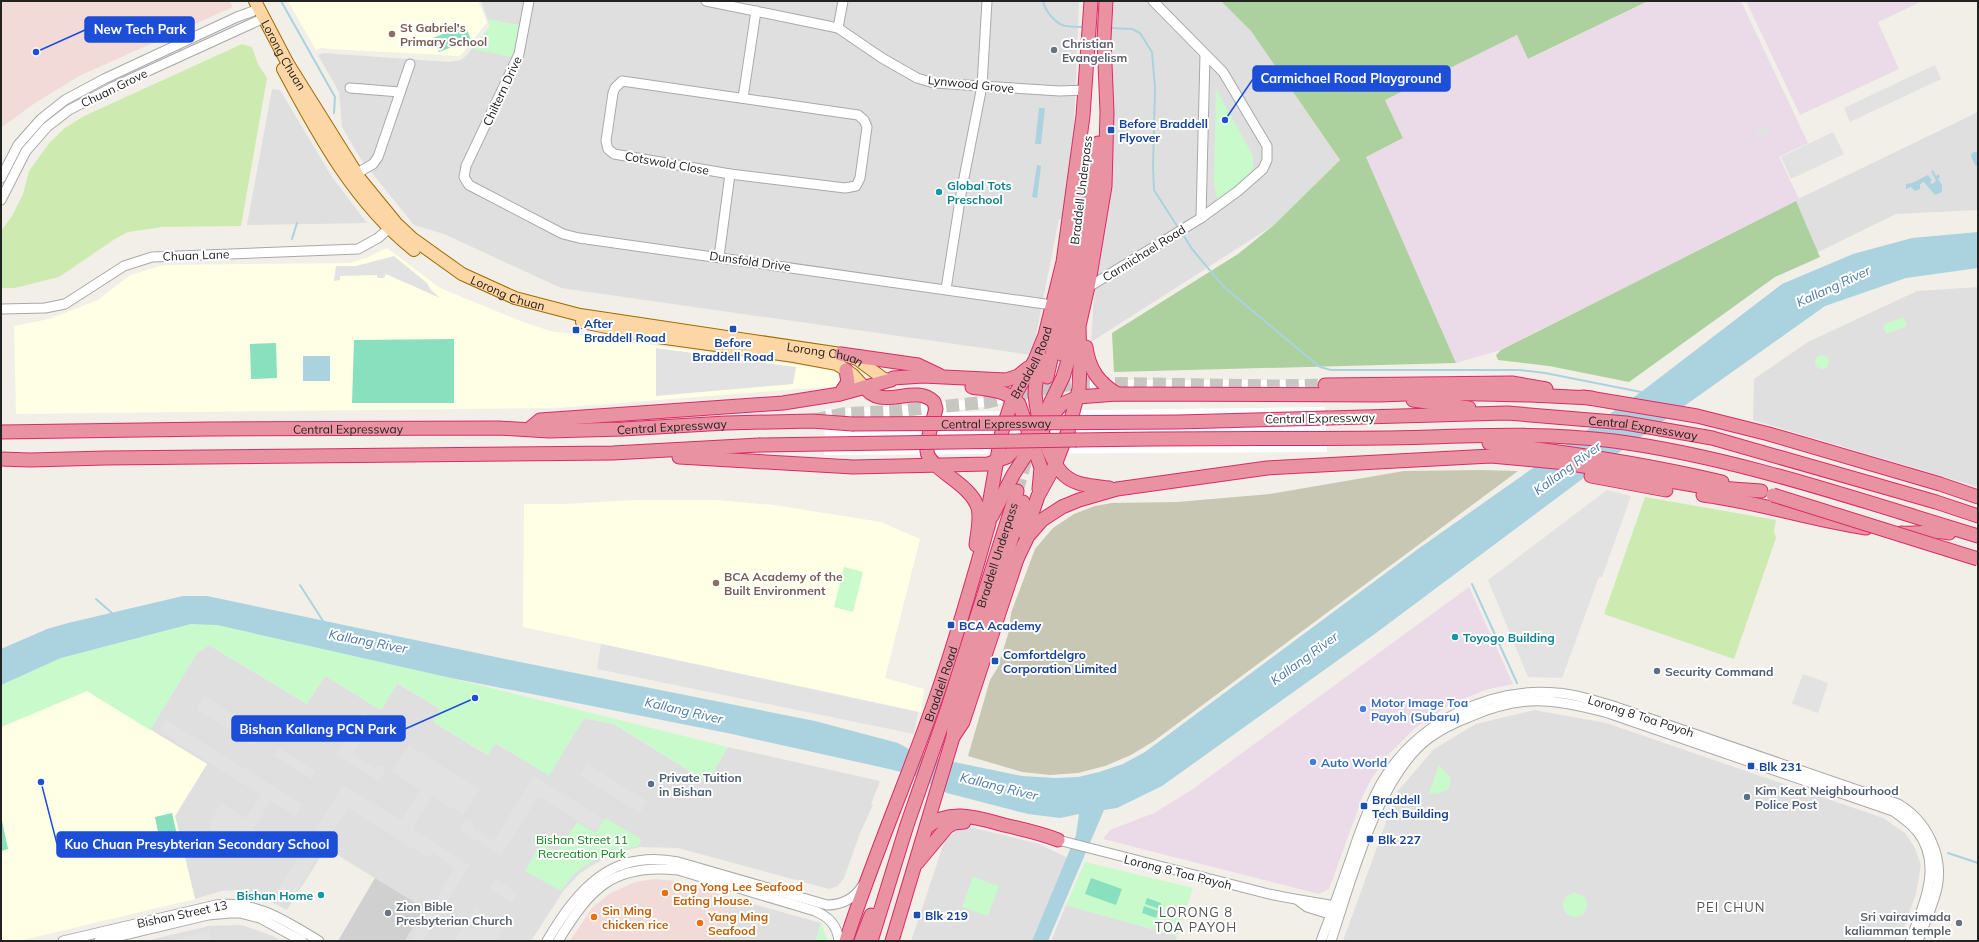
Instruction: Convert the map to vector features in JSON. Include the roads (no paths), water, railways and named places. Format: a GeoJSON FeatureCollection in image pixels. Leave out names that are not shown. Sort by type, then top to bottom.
{"type":"FeatureCollection","features":[{"type":"Feature","properties":{"kind":"highway","name":"Braddell Underpass"},"geometry":{"type":"LineString","coordinates":[[1051,378],[1083,265],[1095,184],[1097,29],[1092,1]]}},
{"type":"Feature","properties":{"kind":"highway","name":"Braddell Road"},"geometry":{"type":"LineString","coordinates":[[846,941],[866,880],[918,749],[956,641],[989,523],[989,505],[1002,431],[1013,398],[1035,360],[1045,335],[1063,262],[1073,200],[1086,90],[1097,29],[1106,1]]}},
{"type":"Feature","properties":{"kind":"highway","name":"Braddell Road"},"geometry":{"type":"LineString","coordinates":[[953,737],[963,722],[1016,561],[1027,493],[1055,465],[1068,431],[1078,397],[1080,373],[1079,326],[1105,186],[1107,112],[1097,29]]}},
{"type":"Feature","properties":{"kind":"highway"},"geometry":{"type":"LineString","coordinates":[[1083,307],[1085,339],[1090,367],[1102,383],[1116,394]]}},
{"type":"Feature","properties":{"kind":"highway"},"geometry":{"type":"LineString","coordinates":[[989,523],[1002,494],[1056,395],[1079,326]]}},
{"type":"Feature","properties":{"kind":"highway"},"geometry":{"type":"LineString","coordinates":[[1027,493],[1041,468],[1035,394],[1045,335]]}},
{"type":"Feature","properties":{"kind":"highway"},"geometry":{"type":"LineString","coordinates":[[841,354],[918,365],[944,378]]}},
{"type":"Feature","properties":{"kind":"highway"},"geometry":{"type":"LineString","coordinates":[[529,428],[540,420],[783,403],[840,394],[891,380],[893,378],[1006,380],[1023,373],[1035,360]]}},
{"type":"Feature","properties":{"kind":"highway"},"geometry":{"type":"LineString","coordinates":[[840,394],[848,382],[846,370]]}},
{"type":"Feature","properties":{"kind":"highway"},"geometry":{"type":"LineString","coordinates":[[891,380],[946,383],[994,390],[1004,393],[1013,398],[1021,406],[1055,465],[1069,480],[1086,485],[1117,489]]}},
{"type":"Feature","properties":{"kind":"highway"},"geometry":{"type":"LineString","coordinates":[[1325,385],[1512,383],[1698,416],[1768,434],[1940,484],[1978,497]]}},
{"type":"Feature","properties":{"kind":"highway"},"geometry":{"type":"LineString","coordinates":[[864,388],[873,395],[881,398],[916,395],[925,396],[934,402],[936,409],[927,452],[936,466],[968,490],[977,506],[978,516],[975,571]]}},
{"type":"Feature","properties":{"kind":"highway"},"geometry":{"type":"LineString","coordinates":[[613,453],[853,467],[988,464],[996,462],[1016,450],[1037,432],[1062,404],[1078,397],[1116,394],[1380,395],[1434,393],[1592,398]]}},
{"type":"Feature","properties":{"kind":"highway"},"geometry":{"type":"LineString","coordinates":[[1035,394],[1041,398],[1056,395]]}},
{"type":"Feature","properties":{"kind":"highway"},"geometry":{"type":"LineString","coordinates":[[1380,395],[1507,413]]}},
{"type":"Feature","properties":{"kind":"highway","name":"Central Expressway"},"geometry":{"type":"LineString","coordinates":[[1,432],[210,429],[529,428],[549,430],[623,429],[726,423],[812,421],[852,424],[1170,422],[1507,413],[1560,416],[1626,423],[1690,433],[1936,502],[1978,516]]}},
{"type":"Feature","properties":{"kind":"highway","name":"Central Expressway"},"geometry":{"type":"LineString","coordinates":[[1,459],[30,460],[613,453],[759,445],[1529,435],[1613,441],[1677,452],[1753,468],[1978,536]]}},
{"type":"Feature","properties":{"kind":"highway"},"geometry":{"type":"LineString","coordinates":[[1440,437],[1534,448],[1675,481],[1750,503],[1834,524],[1911,534],[1942,531],[1978,541]]}},
{"type":"Feature","properties":{"kind":"highway"},"geometry":{"type":"LineString","coordinates":[[1016,561],[1028,536],[1047,516],[1069,504],[1117,489],[1267,468],[1334,463],[1465,459],[1514,461],[1564,470],[1675,481],[1767,493],[1978,559]]}},
{"type":"Feature","properties":{"kind":"highway","name":"Braddell Underpass"},"geometry":{"type":"LineString","coordinates":[[953,737],[955,718],[1027,493]]}},
{"type":"Feature","properties":{"kind":"highway","name":"Braddell Underpass"},"geometry":{"type":"LineString","coordinates":[[907,825],[1027,493]]}},
{"type":"Feature","properties":{"kind":"highway"},"geometry":{"type":"LineString","coordinates":[[892,941],[916,865],[953,737]]}},
{"type":"Feature","properties":{"kind":"highway"},"geometry":{"type":"LineString","coordinates":[[927,828],[943,818],[970,816],[1040,833],[1061,841]]}},
{"type":"Feature","properties":{"kind":"highway"},"geometry":{"type":"LineString","coordinates":[[916,865],[950,825],[960,822],[998,823]]}},
{"type":"Feature","properties":{"kind":"highway"},"geometry":{"type":"LineString","coordinates":[[861,941],[886,871],[907,825]]}},
{"type":"Feature","properties":{"kind":"highway"},"geometry":{"type":"LineString","coordinates":[[871,941],[907,825]]}},
{"type":"Feature","properties":{"kind":"main road","name":"Lorong Chuan"},"geometry":{"type":"LineString","coordinates":[[246,1],[257,12],[352,176],[393,226],[417,252],[454,277],[480,291],[529,309],[570,320],[651,336],[837,364],[846,370],[864,388]]}},
{"type":"Feature","properties":{"kind":"main road","name":"Lorong Chuan"},"geometry":{"type":"LineString","coordinates":[[393,226],[462,274],[515,298],[580,315],[841,354],[857,359],[875,370],[880,376],[891,380]]}},
{"type":"Feature","properties":{"kind":"street","name":"Chiltern Drive"},"geometry":{"type":"LineString","coordinates":[[464,177],[466,166],[519,54],[529,1]]}},
{"type":"Feature","properties":{"kind":"street","name":"Lynwood Grove"},"geometry":{"type":"LineString","coordinates":[[706,1],[838,28],[882,58],[917,78],[934,83],[1060,91],[1086,90]]}},
{"type":"Feature","properties":{"kind":"street"},"geometry":{"type":"LineString","coordinates":[[838,28],[843,1]]}},
{"type":"Feature","properties":{"kind":"street"},"geometry":{"type":"LineString","coordinates":[[946,289],[962,188],[982,86],[987,1]]}},
{"type":"Feature","properties":{"kind":"street","name":"Carmichael Road"},"geometry":{"type":"LineString","coordinates":[[1087,288],[1201,218],[1238,191],[1258,174],[1267,160],[1268,153],[1266,146],[1223,72],[1153,1]]}},
{"type":"Feature","properties":{"kind":"street"},"geometry":{"type":"LineString","coordinates":[[743,98],[756,11]]}},
{"type":"Feature","properties":{"kind":"street","name":"Chuan Grove"},"geometry":{"type":"LineString","coordinates":[[1,178],[18,145],[41,119],[65,100],[104,78],[257,12]]}},
{"type":"Feature","properties":{"kind":"street","name":"Chuan Grove"},"geometry":{"type":"LineString","coordinates":[[1,200],[26,151],[47,127],[69,110],[257,12]]}},
{"type":"Feature","properties":{"kind":"street"},"geometry":{"type":"LineString","coordinates":[[1201,218],[1205,55]]}},
{"type":"Feature","properties":{"kind":"street"},"geometry":{"type":"LineString","coordinates":[[352,176],[373,164],[378,157],[410,64]]}},
{"type":"Feature","properties":{"kind":"street","name":"Cotswold Close"},"geometry":{"type":"LineString","coordinates":[[627,81],[743,98],[858,116],[864,120],[867,127],[860,178],[856,186],[845,188],[730,174],[614,154],[608,149],[606,142],[613,93],[618,84],[627,81]]}},
{"type":"Feature","properties":{"kind":"street"},"geometry":{"type":"LineString","coordinates":[[350,88],[400,92]]}},
{"type":"Feature","properties":{"kind":"street"},"geometry":{"type":"LineString","coordinates":[[719,257],[730,174]]}},
{"type":"Feature","properties":{"kind":"street","name":"Dunsfold Drive"},"geometry":{"type":"LineString","coordinates":[[464,177],[469,185],[571,236],[1052,305]]}},
{"type":"Feature","properties":{"kind":"street","name":"Chuan Lane"},"geometry":{"type":"LineString","coordinates":[[1,309],[45,308],[65,304],[124,266],[141,259],[152,257],[358,249],[378,238],[393,226]]}},
{"type":"Feature","properties":{"kind":"street","name":"Lorong 8 Toa Payoh"},"geometry":{"type":"LineString","coordinates":[[1331,941],[1337,911],[1360,831],[1378,790],[1396,763],[1419,738],[1437,724],[1457,713],[1483,702],[1522,693],[1556,693],[1590,699],[1642,715],[1892,802],[1909,810],[1925,828],[1934,846],[1938,876],[1934,898],[1918,941]]}},
{"type":"Feature","properties":{"kind":"street","name":"Lorong 8 Toa Payoh"},"geometry":{"type":"LineString","coordinates":[[1322,941],[1337,911],[1370,827],[1385,794],[1402,768],[1417,750],[1429,738],[1461,720],[1483,711],[1513,702],[1542,700],[1571,703],[1614,715],[1893,811],[1917,830],[1927,850],[1930,861],[1929,883],[1910,941]]}},
{"type":"Feature","properties":{"kind":"street","name":"Lorong 8 Toa Payoh"},"geometry":{"type":"LineString","coordinates":[[1061,841],[1299,901],[1308,908],[1337,911]]}},
{"type":"Feature","properties":{"kind":"street"},"geometry":{"type":"LineString","coordinates":[[548,941],[567,908],[588,884],[614,868],[640,860],[668,860],[684,863],[827,905],[839,904],[851,898],[866,880]]}},
{"type":"Feature","properties":{"kind":"street"},"geometry":{"type":"LineString","coordinates":[[558,941],[579,908],[597,889],[628,873],[658,868],[678,870],[819,912],[834,923],[839,941]]}},
{"type":"Feature","properties":{"kind":"street","name":"Bishan Street 13"},"geometry":{"type":"LineString","coordinates":[[63,941],[216,905],[234,904],[264,910],[319,941]]}},
{"type":"Feature","properties":{"kind":"street","name":"Bishan Street 13"},"geometry":{"type":"LineString","coordinates":[[99,941],[208,915],[240,913],[260,918],[302,941]]}},
{"type":"Feature","properties":{"kind":"water"},"geometry":{"type":"Polygon","coordinates":[[[1039,108],[1045,108],[1041,144],[1035,144],[1039,108]]]}},
{"type":"Feature","properties":{"kind":"water"},"geometry":{"type":"Polygon","coordinates":[[[1978,151],[1978,166],[1975,165],[1971,156],[1972,153],[1978,151]]]}},
{"type":"Feature","properties":{"kind":"water"},"geometry":{"type":"Polygon","coordinates":[[[1037,165],[1041,166],[1037,198],[1032,197],[1037,165]]]}},
{"type":"Feature","properties":{"kind":"water"},"geometry":{"type":"Polygon","coordinates":[[[1933,170],[1936,176],[1939,174],[1940,177],[1938,179],[1942,185],[1942,192],[1935,195],[1924,182],[1920,184],[1920,189],[1915,191],[1911,187],[1906,189],[1906,184],[1912,183],[1928,175],[1932,180],[1930,182],[1932,184],[1936,181],[1931,171],[1933,170]]]}},
{"type":"Feature","properties":{"kind":"water","name":"Kallang River"},"geometry":{"type":"Polygon","coordinates":[[[1978,232],[1978,268],[1906,278],[1825,306],[1597,468],[1376,633],[1162,786],[1117,808],[1104,810],[1048,941],[1032,941],[1076,835],[1079,814],[1060,818],[1028,814],[947,793],[913,775],[889,769],[732,734],[451,678],[217,625],[191,624],[61,658],[1,685],[1,649],[47,629],[183,596],[207,596],[520,662],[815,721],[898,743],[920,755],[1022,776],[1056,778],[1078,777],[1123,764],[1145,752],[1418,549],[1641,392],[1782,284],[1853,254],[1912,238],[1978,232]]]}},
{"type":"Feature","properties":{"kind":"water"},"geometry":{"type":"Polygon","coordinates":[[[303,356],[330,356],[330,381],[303,381],[303,356]]]}},
{"type":"Feature","properties":{"kind":"waterway"},"geometry":{"type":"LineString","coordinates":[[281,1],[335,97],[334,113]]}},
{"type":"Feature","properties":{"kind":"waterway"},"geometry":{"type":"LineString","coordinates":[[1043,1],[1047,12],[1058,23],[1065,26],[1084,27]]}},
{"type":"Feature","properties":{"kind":"waterway"},"geometry":{"type":"LineString","coordinates":[[1109,28],[1132,29],[1140,33],[1152,52],[1155,88],[1153,166],[1154,190],[1179,229]]}},
{"type":"Feature","properties":{"kind":"waterway"},"geometry":{"type":"LineString","coordinates":[[292,239],[297,223]]}},
{"type":"Feature","properties":{"kind":"waterway"},"geometry":{"type":"LineString","coordinates":[[1182,233],[1192,249],[1224,287],[1320,367],[1331,370],[1520,370],[1545,373],[1641,392]]}},
{"type":"Feature","properties":{"kind":"waterway"},"geometry":{"type":"LineString","coordinates":[[1472,584],[1517,683]]}},
{"type":"Feature","properties":{"kind":"waterway"},"geometry":{"type":"LineString","coordinates":[[300,585],[323,621]]}},
{"type":"Feature","properties":{"kind":"waterway"},"geometry":{"type":"LineString","coordinates":[[96,599],[113,614]]}},
{"type":"Feature","properties":{"kind":"waterway"},"geometry":{"type":"LineString","coordinates":[[1948,853],[1978,863]]}},
{"type":"Feature","properties":{"kind":"tunnel"},"geometry":{"type":"LineString","coordinates":[[814,420],[842,414],[897,411],[988,402],[1051,387],[1083,383],[1275,386],[1325,385]]}},
{"type":"Feature","properties":{"kind":"tunnel"},"geometry":{"type":"LineString","coordinates":[[1017,491],[1027,456]]}},
{"type":"Feature","properties":{"kind":"place","name":"St Gabriel's Primary School"},"geometry":{"type":"Point","coordinates":[392,34]}},
{"type":"Feature","properties":{"kind":"place","name":"Christian Evangelism"},"geometry":{"type":"Point","coordinates":[1054,50]}},
{"type":"Feature","properties":{"kind":"place","name":"New Tech Park"},"geometry":{"type":"Point","coordinates":[36,52]}},
{"type":"Feature","properties":{"kind":"place","name":"Carmichael Road Playground"},"geometry":{"type":"Point","coordinates":[1225,120]}},
{"type":"Feature","properties":{"kind":"place","name":"Before Braddell Flyover"},"geometry":{"type":"Point","coordinates":[1111,130]}},
{"type":"Feature","properties":{"kind":"place","name":"Global Tots Preschool"},"geometry":{"type":"Point","coordinates":[939,192]}},
{"type":"Feature","properties":{"kind":"place","name":"Before Braddell Road"},"geometry":{"type":"Point","coordinates":[733,329]}},
{"type":"Feature","properties":{"kind":"place","name":"After Braddell Road"},"geometry":{"type":"Point","coordinates":[576,330]}},
{"type":"Feature","properties":{"kind":"place","name":"BCA Academy of the Built Environment"},"geometry":{"type":"Point","coordinates":[716,583]}},
{"type":"Feature","properties":{"kind":"place","name":"BCA Academy"},"geometry":{"type":"Point","coordinates":[951,625]}},
{"type":"Feature","properties":{"kind":"place","name":"Toyogo Building"},"geometry":{"type":"Point","coordinates":[1455,637]}},
{"type":"Feature","properties":{"kind":"place","name":"Comfortdelgro Corporation Limited"},"geometry":{"type":"Point","coordinates":[995,661]}},
{"type":"Feature","properties":{"kind":"place","name":"Security Command"},"geometry":{"type":"Point","coordinates":[1657,671]}},
{"type":"Feature","properties":{"kind":"place","name":"Bishan Kallang PCN Park"},"geometry":{"type":"Point","coordinates":[475,698]}},
{"type":"Feature","properties":{"kind":"place","name":"Motor Image Toa Payoh (Subaru)"},"geometry":{"type":"Point","coordinates":[1363,709]}},
{"type":"Feature","properties":{"kind":"place","name":"Auto World"},"geometry":{"type":"Point","coordinates":[1313,762]}},
{"type":"Feature","properties":{"kind":"place","name":"Blk 231"},"geometry":{"type":"Point","coordinates":[1751,766]}},
{"type":"Feature","properties":{"kind":"place","name":"Kuo Chuan Presybterian Secondary School"},"geometry":{"type":"Point","coordinates":[41,782]}},
{"type":"Feature","properties":{"kind":"place","name":"Private Tuition in Bishan"},"geometry":{"type":"Point","coordinates":[651,784]}},
{"type":"Feature","properties":{"kind":"place","name":"Kim Keat Neighbourhood Police Post"},"geometry":{"type":"Point","coordinates":[1747,797]}},
{"type":"Feature","properties":{"kind":"place","name":"Braddell Tech Building"},"geometry":{"type":"Point","coordinates":[1364,806]}},
{"type":"Feature","properties":{"kind":"place","name":"Blk 227"},"geometry":{"type":"Point","coordinates":[1370,839]}},
{"type":"Feature","properties":{"kind":"place","name":"Ong Yong Lee Seafood Eating House."},"geometry":{"type":"Point","coordinates":[665,893]}},
{"type":"Feature","properties":{"kind":"place","name":"Bishan Home"},"geometry":{"type":"Point","coordinates":[321,895]}},
{"type":"Feature","properties":{"kind":"place","name":"Zion Bible Presbyterian Church"},"geometry":{"type":"Point","coordinates":[388,913]}},
{"type":"Feature","properties":{"kind":"place","name":"Blk 219"},"geometry":{"type":"Point","coordinates":[917,915]}},
{"type":"Feature","properties":{"kind":"place","name":"Sin Ming chicken rice"},"geometry":{"type":"Point","coordinates":[594,917]}},
{"type":"Feature","properties":{"kind":"place","name":"Yang Ming Seafood"},"geometry":{"type":"Point","coordinates":[700,923]}},
{"type":"Feature","properties":{"kind":"place","name":"Sri vairavimada kaliamman temple"},"geometry":{"type":"Point","coordinates":[1959,923]}},
{"type":"Feature","properties":{"kind":"district","name":"PEI CHUN"},"geometry":{"type":"Point","coordinates":[1731,907]}},
{"type":"Feature","properties":{"kind":"district","name":"LORONG 8 TOA PAYOH"},"geometry":{"type":"Point","coordinates":[1196,920]}},
{"type":"Feature","properties":{"kind":"park label","name":"Bishan Street 11 Recreation Park"},"geometry":{"type":"Point","coordinates":[582,846]}}]}
